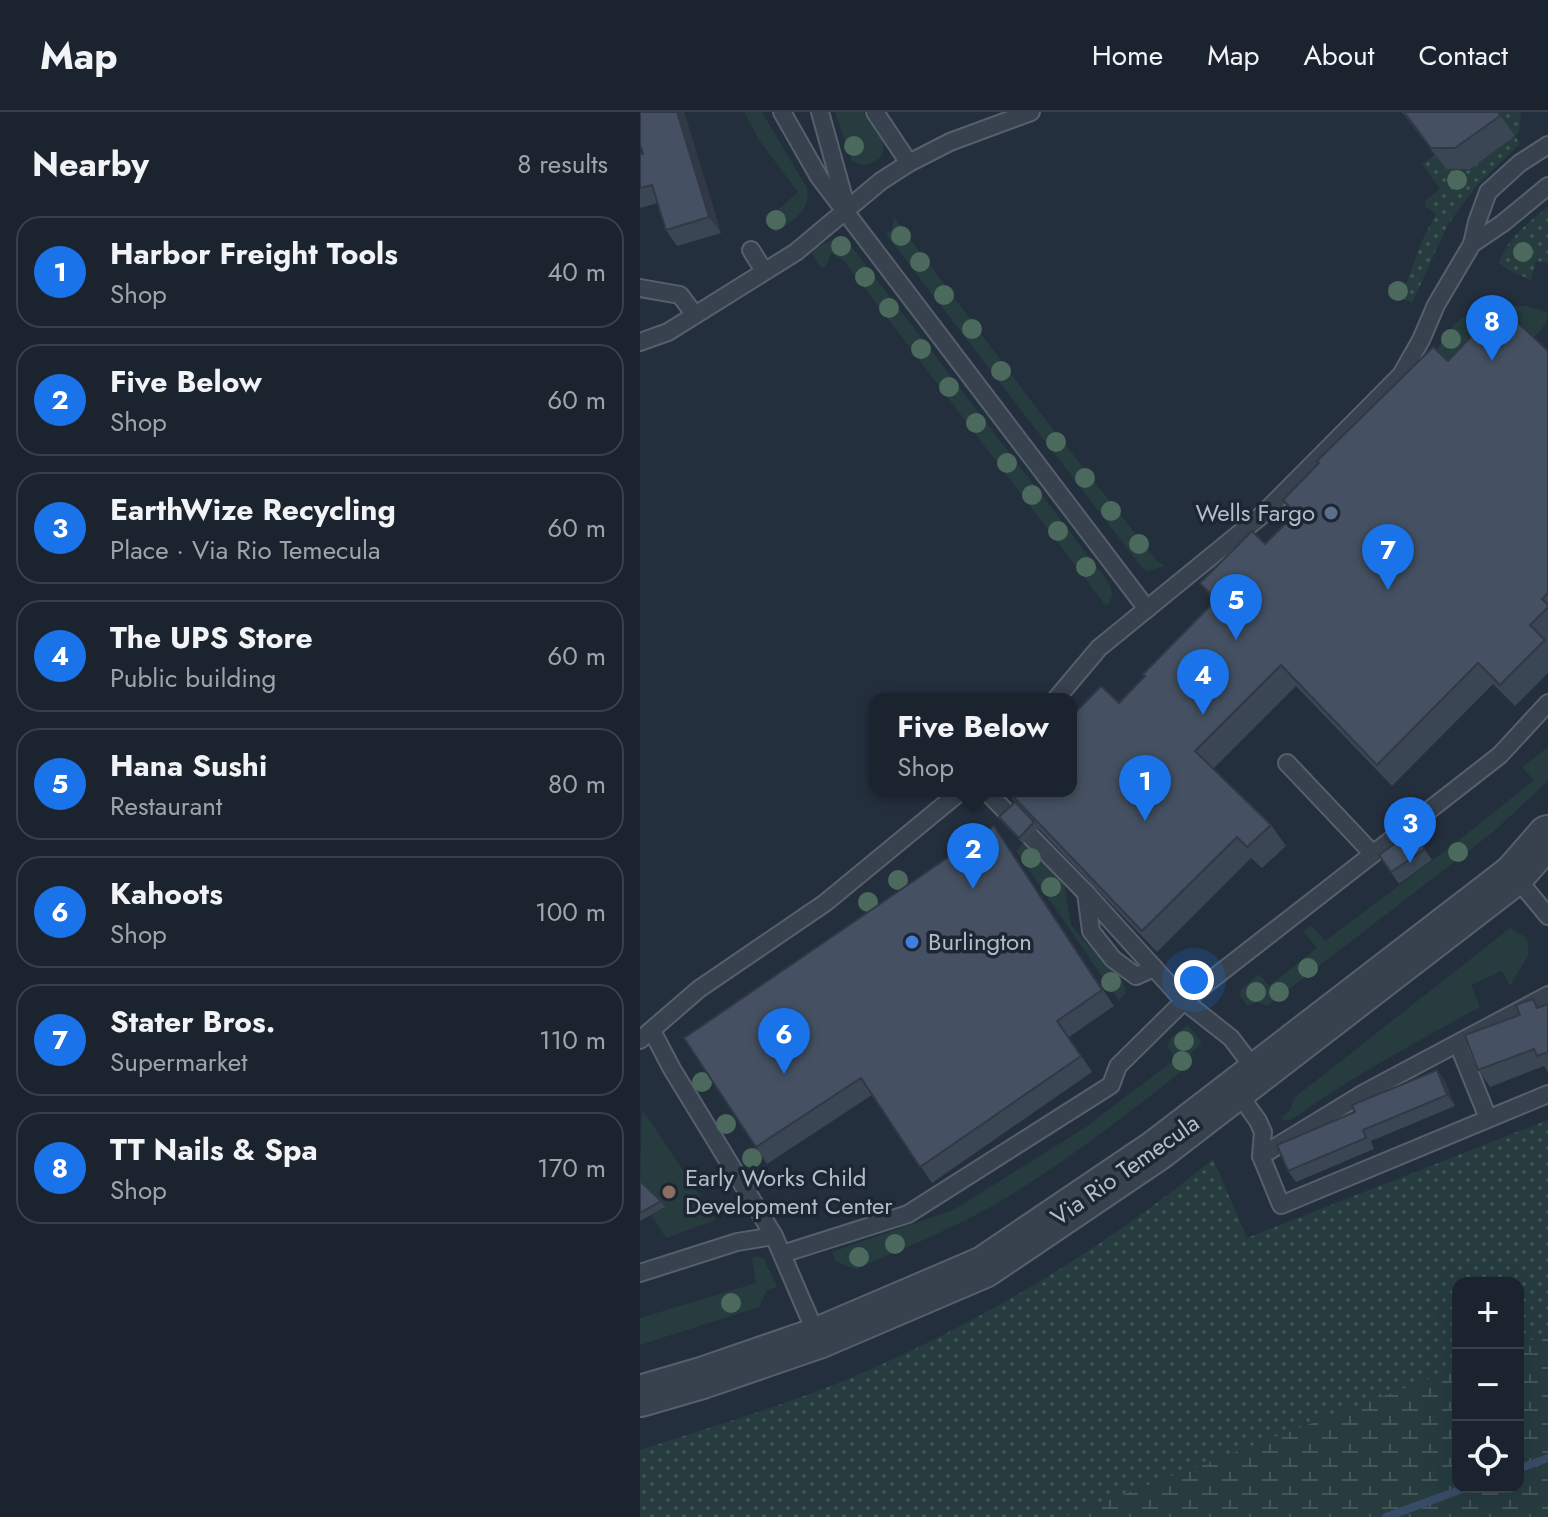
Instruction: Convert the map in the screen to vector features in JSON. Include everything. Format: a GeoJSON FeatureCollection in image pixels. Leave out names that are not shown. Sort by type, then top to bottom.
{"type":"FeatureCollection","features":[{"type":"Feature","properties":{"kind":"street","name":"Via Rio Temecula"},"geometry":{"type":"LineString","coordinates":[[640,1396],[818,1338],[984,1267],[1157,1150],[1247,1082],[1514,875],[1548,836]]}},
{"type":"Feature","properties":{"kind":"lane"},"geometry":{"type":"LineString","coordinates":[[782,112],[819,177],[1147,609]]}},
{"type":"Feature","properties":{"kind":"lane"},"geometry":{"type":"LineString","coordinates":[[820,112],[847,211]]}},
{"type":"Feature","properties":{"kind":"lane"},"geometry":{"type":"LineString","coordinates":[[875,112],[909,163]]}},
{"type":"Feature","properties":{"kind":"lane"},"geometry":{"type":"LineString","coordinates":[[640,342],[668,332],[796,252],[881,181],[909,163],[950,142],[1031,112]]}},
{"type":"Feature","properties":{"kind":"lane"},"geometry":{"type":"LineString","coordinates":[[1061,693],[1099,648],[1262,515],[1401,375],[1436,305],[1472,244],[1488,192],[1520,163],[1548,145]]}},
{"type":"Feature","properties":{"kind":"lane"},"geometry":{"type":"LineString","coordinates":[[1472,244],[1548,186]]}},
{"type":"Feature","properties":{"kind":"lane"},"geometry":{"type":"LineString","coordinates":[[751,250],[764,271]]}},
{"type":"Feature","properties":{"kind":"lane"},"geometry":{"type":"LineString","coordinates":[[640,288],[680,295],[695,315]]}},
{"type":"Feature","properties":{"kind":"lane"},"geometry":{"type":"LineString","coordinates":[[782,1254],[908,1214],[1111,1085],[1118,1066],[1184,1001],[1500,755],[1548,703]]}},
{"type":"Feature","properties":{"kind":"lane"},"geometry":{"type":"LineString","coordinates":[[1287,763],[1373,854]]}},
{"type":"Feature","properties":{"kind":"lane"},"geometry":{"type":"LineString","coordinates":[[818,1338],[774,1236],[672,1069],[646,1036],[699,989],[825,903],[954,797]]}},
{"type":"Feature","properties":{"kind":"lane"},"geometry":{"type":"LineString","coordinates":[[992,797],[1086,893],[1184,1001],[1231,1038],[1263,1132],[1261,1156],[1281,1205],[1548,1094]]}},
{"type":"Feature","properties":{"kind":"lane"},"geometry":{"type":"LineString","coordinates":[[1514,875],[1548,916]]}},
{"type":"Feature","properties":{"kind":"lane"},"geometry":{"type":"LineString","coordinates":[[1086,893],[1091,931],[1113,959],[1136,976],[1154,968]]}},
{"type":"Feature","properties":{"kind":"lane"},"geometry":{"type":"LineString","coordinates":[[1261,1156],[1364,1093],[1548,995]]}},
{"type":"Feature","properties":{"kind":"lane"},"geometry":{"type":"LineString","coordinates":[[1458,1044],[1488,1118]]}},
{"type":"Feature","properties":{"kind":"lane"},"geometry":{"type":"LineString","coordinates":[[640,1273],[737,1242],[774,1236]]}},
{"type":"Feature","properties":{"kind":"green space"},"geometry":{"type":"Polygon","coordinates":[[[744,112],[762,112],[807,188],[803,209],[776,233],[766,222],[765,216],[769,212],[774,213],[798,192],[759,140],[744,112]]]}},
{"type":"Feature","properties":{"kind":"green space"},"geometry":{"type":"Polygon","coordinates":[[[835,112],[863,112],[882,139],[880,158],[866,164],[852,161],[835,112]]]}},
{"type":"Feature","properties":{"kind":"green space"},"geometry":{"type":"Polygon","coordinates":[[[1497,112],[1521,112],[1519,132],[1515,136],[1520,144],[1478,184],[1448,224],[1412,303],[1388,287],[1389,284],[1405,287],[1436,214],[1425,206],[1425,201],[1440,189],[1422,164],[1434,155],[1446,169],[1497,112]]]}},
{"type":"Feature","properties":{"kind":"green space"},"geometry":{"type":"Polygon","coordinates":[[[1548,207],[1548,263],[1536,261],[1531,280],[1508,270],[1499,262],[1513,238],[1548,207]]]}},
{"type":"Feature","properties":{"kind":"green space"},"geometry":{"type":"Polygon","coordinates":[[[894,217],[1038,410],[1157,561],[1165,566],[1147,571],[1143,569],[886,234],[892,230],[894,217]]]}},
{"type":"Feature","properties":{"kind":"green space"},"geometry":{"type":"Polygon","coordinates":[[[840,236],[848,242],[1106,579],[1112,593],[1106,606],[844,261],[831,253],[826,267],[820,267],[812,254],[815,248],[840,236]]]}},
{"type":"Feature","properties":{"kind":"green space"},"geometry":{"type":"Polygon","coordinates":[[[1496,306],[1527,306],[1548,312],[1545,323],[1527,343],[1463,382],[1431,358],[1464,317],[1496,306]]]}},
{"type":"Feature","properties":{"kind":"green space"},"geometry":{"type":"Polygon","coordinates":[[[1548,747],[1548,781],[1493,832],[1267,1006],[1257,1002],[1247,1006],[1240,995],[1241,989],[1259,974],[1269,986],[1317,948],[1303,931],[1311,925],[1325,941],[1449,848],[1534,780],[1522,767],[1548,747]]]}},
{"type":"Feature","properties":{"kind":"green space"},"geometry":{"type":"Polygon","coordinates":[[[1027,839],[1064,883],[1071,925],[1121,977],[1126,992],[1119,1001],[1016,851],[1027,839]]]}},
{"type":"Feature","properties":{"kind":"green space"},"geometry":{"type":"Polygon","coordinates":[[[1510,928],[1527,938],[1529,954],[1510,986],[1502,971],[1471,985],[1480,1007],[1360,1075],[1291,1120],[1281,1118],[1290,1110],[1294,1098],[1510,928]]]}},
{"type":"Feature","properties":{"kind":"green space"},"geometry":{"type":"Polygon","coordinates":[[[1188,1025],[1202,1043],[1191,1053],[1191,1064],[1050,1169],[984,1211],[856,1269],[835,1261],[832,1252],[955,1209],[1086,1127],[1175,1059],[1167,1045],[1188,1025]]]}},
{"type":"Feature","properties":{"kind":"green space","name":"Early Works Child Development Center"},"geometry":{"type":"Polygon","coordinates":[[[642,1109],[716,1220],[666,1238],[651,1215],[665,1207],[640,1183],[642,1109]]]}},
{"type":"Feature","properties":{"kind":"green space"},"geometry":{"type":"Polygon","coordinates":[[[1548,1120],[1548,1334],[1524,1343],[1524,1277],[1452,1277],[1452,1370],[1064,1517],[640,1517],[640,1450],[819,1391],[965,1324],[1093,1247],[1213,1159],[1247,1238],[1548,1120]]]}},
{"type":"Feature","properties":{"kind":"green space"},"geometry":{"type":"Polygon","coordinates":[[[755,1256],[764,1259],[777,1287],[767,1290],[759,1307],[640,1345],[640,1318],[756,1283],[752,1259],[755,1256]]]}},
{"type":"Feature","properties":{"kind":"green space"},"geometry":{"type":"Polygon","coordinates":[[[1548,1334],[1548,1517],[1064,1517],[1452,1370],[1452,1493],[1524,1493],[1524,1343],[1548,1334]]]}},
{"type":"Feature","properties":{"kind":"building"},"geometry":{"type":"Polygon","coordinates":[[[640,112],[677,112],[709,217],[666,230],[652,185],[640,188],[640,154],[643,154],[640,112]]]}},
{"type":"Feature","properties":{"kind":"building"},"geometry":{"type":"Polygon","coordinates":[[[1404,112],[1498,112],[1500,116],[1455,148],[1431,148],[1404,112]]]}},
{"type":"Feature","properties":{"kind":"building"},"geometry":{"type":"Polygon","coordinates":[[[1500,306],[1548,351],[1548,593],[1542,599],[1548,607],[1530,625],[1545,640],[1500,685],[1478,663],[1377,765],[1281,665],[1195,751],[1271,825],[1247,847],[1237,837],[1142,931],[1014,797],[1077,797],[1077,711],[1101,686],[1119,703],[1145,676],[1143,674],[1216,600],[1200,583],[1252,531],[1265,544],[1296,513],[1283,500],[1319,463],[1317,461],[1433,347],[1448,361],[1500,306]]]}},
{"type":"Feature","properties":{"kind":"building"},"geometry":{"type":"Polygon","coordinates":[[[1015,802],[1034,822],[1019,838],[999,817],[1015,802]]]}},
{"type":"Feature","properties":{"kind":"building"},"geometry":{"type":"Polygon","coordinates":[[[994,826],[1102,990],[1057,1021],[1081,1056],[920,1167],[861,1078],[756,1147],[684,1038],[994,826]]]}},
{"type":"Feature","properties":{"kind":"building"},"geometry":{"type":"Polygon","coordinates":[[[1412,831],[1425,849],[1391,872],[1379,855],[1412,831]]]}},
{"type":"Feature","properties":{"kind":"building"},"geometry":{"type":"Polygon","coordinates":[[[1533,999],[1537,1008],[1548,1004],[1548,1052],[1537,1056],[1534,1049],[1478,1070],[1465,1035],[1520,1015],[1516,1005],[1533,999]]]}},
{"type":"Feature","properties":{"kind":"building"},"geometry":{"type":"Polygon","coordinates":[[[1437,1070],[1447,1095],[1363,1130],[1366,1138],[1288,1171],[1277,1145],[1355,1112],[1352,1105],[1437,1070]]]}},
{"type":"Feature","properties":{"kind":"building"},"geometry":{"type":"Polygon","coordinates":[[[640,1181],[661,1201],[640,1213],[640,1181]]]}},
{"type":"Feature","properties":{"kind":"waterway"},"geometry":{"type":"LineString","coordinates":[[1524,1467],[1548,1458]]}},
{"type":"Feature","properties":{"kind":"waterway"},"geometry":{"type":"LineString","coordinates":[[1386,1517],[1452,1493]]}},
{"type":"Feature","properties":{"kind":"place","name":"TT Nails & Spa"},"geometry":{"type":"Point","coordinates":[1492,361]}},
{"type":"Feature","properties":{"kind":"place","name":"Wells Fargo"},"geometry":{"type":"Point","coordinates":[1331,513]}},
{"type":"Feature","properties":{"kind":"place","name":"Stater Bros."},"geometry":{"type":"Point","coordinates":[1388,590]}},
{"type":"Feature","properties":{"kind":"place","name":"Hana Sushi"},"geometry":{"type":"Point","coordinates":[1236,640]}},
{"type":"Feature","properties":{"kind":"place","name":"The UPS Store"},"geometry":{"type":"Point","coordinates":[1203,715]}},
{"type":"Feature","properties":{"kind":"place","name":"Harbor Freight Tools"},"geometry":{"type":"Point","coordinates":[1145,821]}},
{"type":"Feature","properties":{"kind":"place","name":"EarthWize Recycling"},"geometry":{"type":"Point","coordinates":[1410,863]}},
{"type":"Feature","properties":{"kind":"place","name":"Five Below"},"geometry":{"type":"Point","coordinates":[973,889]}},
{"type":"Feature","properties":{"kind":"place","name":"Burlington"},"geometry":{"type":"Point","coordinates":[912,942]}},
{"type":"Feature","properties":{"kind":"place","name":"Kahoots"},"geometry":{"type":"Point","coordinates":[784,1074]}},
{"type":"Feature","properties":{"kind":"place","name":"Early Works Child Development Center"},"geometry":{"type":"Point","coordinates":[669,1192]}}]}
